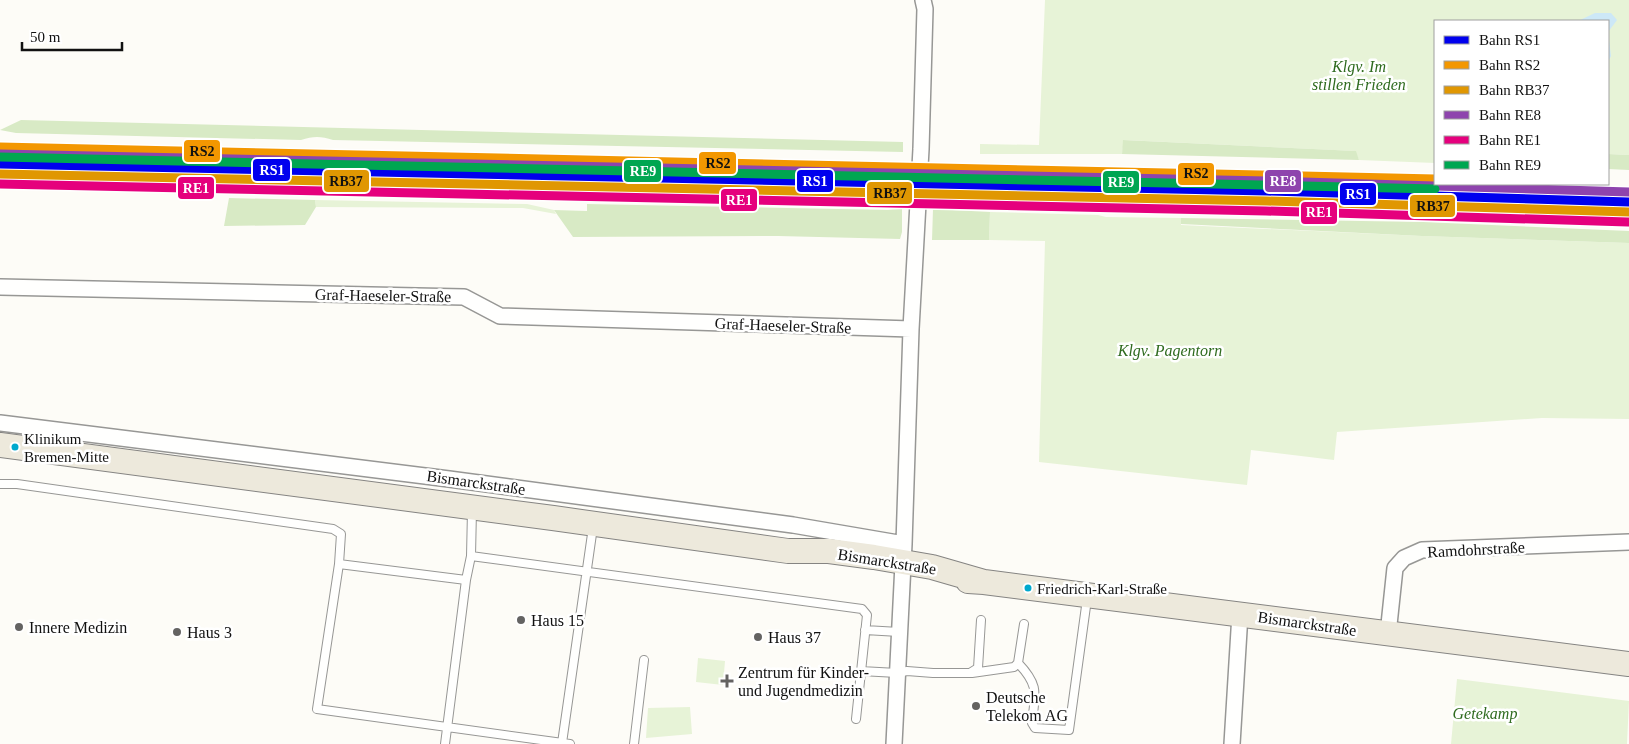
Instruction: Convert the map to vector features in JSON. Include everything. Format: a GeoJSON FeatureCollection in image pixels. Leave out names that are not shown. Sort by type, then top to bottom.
{"type":"FeatureCollection","features":[{"type":"Feature","properties":{"kind":"main road","name":"Bismarckstraße"},"geometry":{"type":"LineString","coordinates":[[0,446],[788,551],[827,564],[901,556],[935,580],[984,582],[1629,664]]}},
{"type":"Feature","properties":{"kind":"street"},"geometry":{"type":"LineString","coordinates":[[894,744],[911,329],[921,149],[923,0]]}},
{"type":"Feature","properties":{"kind":"street","name":"Graf-Haeseler-Straße"},"geometry":{"type":"LineString","coordinates":[[0,287],[464,297],[500,316],[911,329]]}},
{"type":"Feature","properties":{"kind":"street","name":"Bismarckstraße"},"geometry":{"type":"LineString","coordinates":[[0,422],[449,478],[793,525],[901,556]]}},
{"type":"Feature","properties":{"kind":"street"},"geometry":{"type":"LineString","coordinates":[[25,448],[56,430]]}},
{"type":"Feature","properties":{"kind":"street","name":"Ramdohrstraße"},"geometry":{"type":"LineString","coordinates":[[1388,634],[1395,568],[1404,558],[1422,550],[1629,542]]}},
{"type":"Feature","properties":{"kind":"street"},"geometry":{"type":"LineString","coordinates":[[1232,744],[1240,614]]}},
{"type":"Feature","properties":{"kind":"lane"},"geometry":{"type":"LineString","coordinates":[[0,484],[17,484],[333,529],[342,534],[317,709],[566,743],[594,524]]}},
{"type":"Feature","properties":{"kind":"lane"},"geometry":{"type":"LineString","coordinates":[[445,744],[466,580],[471,556],[472,508]]}},
{"type":"Feature","properties":{"kind":"lane"},"geometry":{"type":"LineString","coordinates":[[471,556],[862,609],[867,615],[856,718]]}},
{"type":"Feature","properties":{"kind":"lane"},"geometry":{"type":"LineString","coordinates":[[338,564],[466,580]]}},
{"type":"Feature","properties":{"kind":"lane"},"geometry":{"type":"LineString","coordinates":[[1018,663],[1029,674],[1035,690],[1032,723],[1035,728],[1069,730],[1088,595]]}},
{"type":"Feature","properties":{"kind":"lane"},"geometry":{"type":"LineString","coordinates":[[970,673],[978,668],[981,620]]}},
{"type":"Feature","properties":{"kind":"lane"},"geometry":{"type":"LineString","coordinates":[[861,671],[897,673],[908,671],[933,674],[970,673],[1014,667],[1018,663],[1024,624]]}},
{"type":"Feature","properties":{"kind":"lane"},"geometry":{"type":"LineString","coordinates":[[866,630],[899,632]]}},
{"type":"Feature","properties":{"kind":"lane"},"geometry":{"type":"LineString","coordinates":[[634,744],[644,660]]}},
{"type":"Feature","properties":{"kind":"green space","name":"Klgv. Im stillen Frieden"},"geometry":{"type":"Polygon","coordinates":[[[1045,0],[1629,0],[1629,155],[1609,154],[1609,20],[1434,20],[1434,163],[1359,160],[1355,151],[1124,140],[1122,154],[980,154],[980,144],[1039,145],[1045,0]]]}},
{"type":"Feature","properties":{"kind":"green space"},"geometry":{"type":"Polygon","coordinates":[[[21,120],[903,142],[903,152],[333,140],[317,137],[301,140],[16,133],[0,130],[21,120]]]}},
{"type":"Feature","properties":{"kind":"green space"},"geometry":{"type":"Polygon","coordinates":[[[1123,140],[1356,151],[1359,160],[1122,154],[1123,140]]]}},
{"type":"Feature","properties":{"kind":"green space"},"geometry":{"type":"Polygon","coordinates":[[[1609,154],[1629,155],[1629,170],[1609,169],[1609,154]]]}},
{"type":"Feature","properties":{"kind":"green space"},"geometry":{"type":"Polygon","coordinates":[[[229,198],[315,200],[316,207],[305,225],[224,226],[229,198]]]}},
{"type":"Feature","properties":{"kind":"green space"},"geometry":{"type":"Polygon","coordinates":[[[315,200],[527,204],[554,210],[556,214],[523,208],[316,207],[315,200]]]}},
{"type":"Feature","properties":{"kind":"green space"},"geometry":{"type":"Polygon","coordinates":[[[587,204],[902,209],[902,232],[900,239],[778,236],[573,237],[554,210],[587,211],[587,204]]]}},
{"type":"Feature","properties":{"kind":"green space"},"geometry":{"type":"Polygon","coordinates":[[[933,209],[990,212],[989,240],[932,240],[933,209]]]}},
{"type":"Feature","properties":{"kind":"green space","name":"Klgv. Pagentorn"},"geometry":{"type":"Polygon","coordinates":[[[990,212],[1181,218],[1181,225],[1629,243],[1629,419],[1542,418],[1337,432],[1334,460],[1251,450],[1247,485],[1039,462],[1045,241],[989,240],[990,212]]]}},
{"type":"Feature","properties":{"kind":"green space"},"geometry":{"type":"Polygon","coordinates":[[[1181,218],[1423,222],[1629,231],[1629,243],[1422,236],[1181,224],[1181,218]]]}},
{"type":"Feature","properties":{"kind":"green space"},"geometry":{"type":"Polygon","coordinates":[[[698,658],[725,661],[723,685],[696,682],[698,658]]]}},
{"type":"Feature","properties":{"kind":"green space","name":"Getekamp"},"geometry":{"type":"Polygon","coordinates":[[[1457,679],[1629,701],[1627,744],[1451,744],[1457,679]]]}},
{"type":"Feature","properties":{"kind":"green space"},"geometry":{"type":"Polygon","coordinates":[[[690,707],[692,734],[646,738],[648,708],[690,707]]]}},
{"type":"Feature","properties":{"kind":"water"},"geometry":{"type":"Polygon","coordinates":[[[1595,13],[1611,13],[1617,20],[1609,31],[1609,20],[1580,20],[1595,13]]]}},
{"type":"Feature","properties":{"kind":"water"},"geometry":{"type":"Polygon","coordinates":[[[1609,40],[1611,56],[1609,60],[1609,40]]]}},
{"type":"Feature","properties":{"kind":"railway"},"geometry":{"type":"LineString","coordinates":[[0,174],[902,194],[1269,199],[1629,214]]}},
{"type":"Feature","properties":{"kind":"railway"},"geometry":{"type":"LineString","coordinates":[[0,182],[935,203],[1270,207],[1629,222]]}},
{"type":"Feature","properties":{"kind":"rail line","name":"RS2"},"geometry":{"type":"LineString","coordinates":[[0,147],[1434,179]]}},
{"type":"Feature","properties":{"kind":"rail line","name":"RE8"},"geometry":{"type":"LineString","coordinates":[[0,154],[1267,181],[1629,192]]}},
{"type":"Feature","properties":{"kind":"rail line","name":"RE9"},"geometry":{"type":"LineString","coordinates":[[0,157],[1435,189]]}},
{"type":"Feature","properties":{"kind":"rail line","name":"RS1"},"geometry":{"type":"LineString","coordinates":[[0,164],[1267,191],[1629,202]]}},
{"type":"Feature","properties":{"kind":"rail line","name":"RB37"},"geometry":{"type":"LineString","coordinates":[[0,174],[1267,201],[1629,212]]}},
{"type":"Feature","properties":{"kind":"rail line","name":"RE1"},"geometry":{"type":"LineString","coordinates":[[0,184],[1266,211],[1628,222]]}},
{"type":"Feature","properties":{"kind":"place","name":"Klinikum Bremen-Mitte"},"geometry":{"type":"Point","coordinates":[15,447]}},
{"type":"Feature","properties":{"kind":"place","name":"Friedrich-Karl-Straße"},"geometry":{"type":"Point","coordinates":[1028,588]}},
{"type":"Feature","properties":{"kind":"place","name":"Haus 15"},"geometry":{"type":"Point","coordinates":[521,620]}},
{"type":"Feature","properties":{"kind":"place","name":"Innere Medizin"},"geometry":{"type":"Point","coordinates":[19,627]}},
{"type":"Feature","properties":{"kind":"place","name":"Haus 3"},"geometry":{"type":"Point","coordinates":[177,632]}},
{"type":"Feature","properties":{"kind":"place","name":"Haus 37"},"geometry":{"type":"Point","coordinates":[758,637]}},
{"type":"Feature","properties":{"kind":"place","name":"Zentrum für Kinder- und Jugendmedizin"},"geometry":{"type":"Point","coordinates":[727,681]}},
{"type":"Feature","properties":{"kind":"place","name":"Deutsche Telekom AG"},"geometry":{"type":"Point","coordinates":[976,706]}}]}
